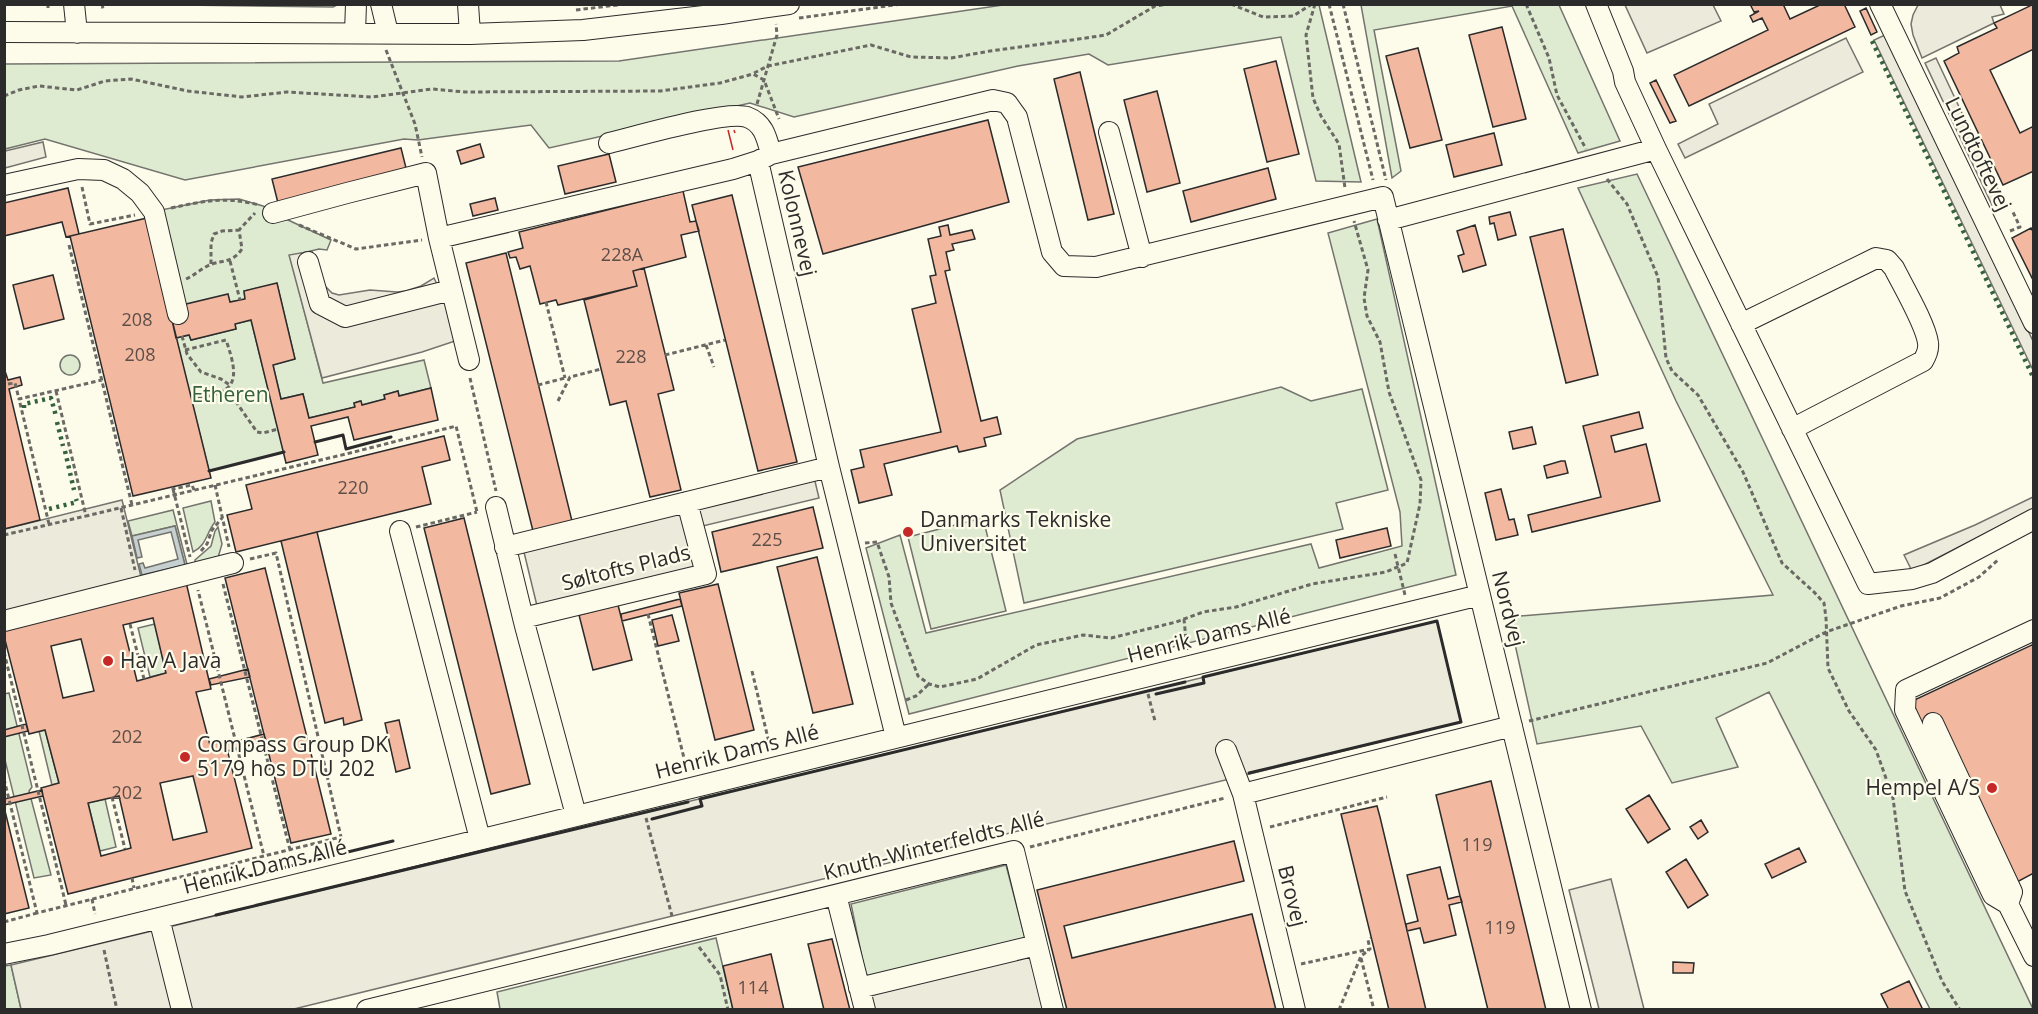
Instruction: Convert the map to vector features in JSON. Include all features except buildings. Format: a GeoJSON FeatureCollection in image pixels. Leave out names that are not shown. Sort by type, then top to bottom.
{"type":"FeatureCollection","features":[{"type":"Feature","properties":{"kind":"street"},"geometry":{"type":"LineString","coordinates":[[74,4],[77,33]]}},
{"type":"Feature","properties":{"kind":"street"},"geometry":{"type":"LineString","coordinates":[[355,33],[356,4]]}},
{"type":"Feature","properties":{"kind":"street"},"geometry":{"type":"LineString","coordinates":[[381,4],[387,43]]}},
{"type":"Feature","properties":{"kind":"street"},"geometry":{"type":"LineString","coordinates":[[468,4],[470,34]]}},
{"type":"Feature","properties":{"kind":"street"},"geometry":{"type":"LineString","coordinates":[[1596,4],[1623,71],[1625,82],[1656,149],[1868,584],[1912,579],[1932,573],[2034,519]]}},
{"type":"Feature","properties":{"kind":"street","name":"Lundtoftevej"},"geometry":{"type":"LineString","coordinates":[[1880,4],[2034,323]]}},
{"type":"Feature","properties":{"kind":"street"},"geometry":{"type":"LineString","coordinates":[[4,32],[355,33],[387,43],[470,34],[583,30],[721,9],[781,6]]}},
{"type":"Feature","properties":{"kind":"street"},"geometry":{"type":"LineString","coordinates":[[609,143],[734,116],[747,117],[765,131],[773,155],[993,100],[1007,103],[1017,117],[1052,252],[1064,266],[1096,267],[1383,197]]}},
{"type":"Feature","properties":{"kind":"street"},"geometry":{"type":"LineString","coordinates":[[1109,132],[1142,257]]}},
{"type":"Feature","properties":{"kind":"street"},"geometry":{"type":"LineString","coordinates":[[1388,220],[1656,149]]}},
{"type":"Feature","properties":{"kind":"street","name":"Kolonnevej"},"geometry":{"type":"LineString","coordinates":[[439,238],[733,169],[773,155],[830,467],[896,737]]}},
{"type":"Feature","properties":{"kind":"street"},"geometry":{"type":"LineString","coordinates":[[4,185],[78,169],[104,170],[123,179],[140,193],[154,212],[178,314]]}},
{"type":"Feature","properties":{"kind":"street"},"geometry":{"type":"LineString","coordinates":[[268,210],[426,173],[439,238],[469,360]]}},
{"type":"Feature","properties":{"kind":"street","name":"Nordvej"},"geometry":{"type":"LineString","coordinates":[[1383,197],[1581,1010]]}},
{"type":"Feature","properties":{"kind":"street"},"geometry":{"type":"LineString","coordinates":[[1741,324],[1876,258],[1887,260],[1894,268],[1929,344],[1923,361],[1792,429]]}},
{"type":"Feature","properties":{"kind":"street"},"geometry":{"type":"LineString","coordinates":[[308,262],[320,304],[345,317],[451,290]]}},
{"type":"Feature","properties":{"kind":"street"},"geometry":{"type":"LineString","coordinates":[[506,547],[830,467]]}},
{"type":"Feature","properties":{"kind":"street","name":"Søltofts Plads"},"geometry":{"type":"LineString","coordinates":[[523,618],[706,573],[687,502]]}},
{"type":"Feature","properties":{"kind":"street"},"geometry":{"type":"LineString","coordinates":[[486,510],[506,547],[576,815]]}},
{"type":"Feature","properties":{"kind":"street"},"geometry":{"type":"LineString","coordinates":[[400,531],[480,839]]}},
{"type":"Feature","properties":{"kind":"street"},"geometry":{"type":"LineString","coordinates":[[4,621],[139,586],[192,565],[226,565]]}},
{"type":"Feature","properties":{"kind":"street","name":"Henrik Dams Allé"},"geometry":{"type":"LineString","coordinates":[[4,954],[1480,596]]}},
{"type":"Feature","properties":{"kind":"street"},"geometry":{"type":"LineString","coordinates":[[2034,630],[1906,690],[1905,710],[1993,895],[2008,904],[2034,956]]}},
{"type":"Feature","properties":{"kind":"street"},"geometry":{"type":"LineString","coordinates":[[1933,723],[2012,892],[2008,904]]}},
{"type":"Feature","properties":{"kind":"street"},"geometry":{"type":"LineString","coordinates":[[1243,794],[1512,726]]}},
{"type":"Feature","properties":{"kind":"street","name":"Brovej"},"geometry":{"type":"LineString","coordinates":[[1226,750],[1243,794],[1295,1010]]}},
{"type":"Feature","properties":{"kind":"street"},"geometry":{"type":"LineString","coordinates":[[1014,851],[1053,1010]]}},
{"type":"Feature","properties":{"kind":"street","name":"Knuth-Winterfeldts Allé"},"geometry":{"type":"LineString","coordinates":[[367,1010],[1014,851]]}},
{"type":"Feature","properties":{"kind":"street"},"geometry":{"type":"LineString","coordinates":[[836,895],[865,1010]]}},
{"type":"Feature","properties":{"kind":"street"},"geometry":{"type":"LineString","coordinates":[[159,918],[182,1010]]}},
{"type":"Feature","properties":{"kind":"street"},"geometry":{"type":"LineString","coordinates":[[859,988],[1037,945]]}},
{"type":"Feature","properties":{"kind":"path"},"geometry":{"type":"LineString","coordinates":[[4,96],[39,86],[77,90],[105,81],[131,79],[188,91],[242,97],[287,92],[372,97],[432,89],[465,92],[660,91],[720,83],[753,74],[768,66],[871,45],[911,57],[951,58],[1106,35],[1155,6],[1168,4]]}},
{"type":"Feature","properties":{"kind":"path"},"geometry":{"type":"LineString","coordinates":[[1231,4],[1263,17],[1293,16],[1314,4]]}},
{"type":"Feature","properties":{"kind":"path"},"geometry":{"type":"LineString","coordinates":[[849,545],[877,542],[889,577],[891,603],[918,676],[929,684],[940,687],[977,679],[1036,645],[1083,635],[1111,638],[1203,612],[1236,607],[1312,584],[1386,572],[1407,563],[1420,504],[1421,480],[1389,392],[1380,342],[1367,316],[1364,298],[1368,270],[1345,189],[1340,144],[1321,116],[1314,98],[1306,36],[1314,4]]}},
{"type":"Feature","properties":{"kind":"path"},"geometry":{"type":"LineString","coordinates":[[1329,4],[1375,187],[1383,197]]}},
{"type":"Feature","properties":{"kind":"path"},"geometry":{"type":"LineString","coordinates":[[1342,4],[1387,185],[1383,197]]}},
{"type":"Feature","properties":{"kind":"path"},"geometry":{"type":"LineString","coordinates":[[1526,4],[1549,58],[1557,95],[1595,165],[1627,204],[1658,277],[1666,358],[1672,371],[1698,395],[1743,472],[1782,563],[1824,603],[1828,668],[1849,711],[1876,750],[1893,798],[1905,891],[1942,981],[1960,1010]]}},
{"type":"Feature","properties":{"kind":"path"},"geometry":{"type":"LineString","coordinates":[[773,155],[764,80],[777,35],[781,6]]}},
{"type":"Feature","properties":{"kind":"path"},"geometry":{"type":"LineString","coordinates":[[387,43],[402,93],[415,124],[426,173]]}},
{"type":"Feature","properties":{"kind":"path"},"geometry":{"type":"LineString","coordinates":[[753,74],[764,80]]}},
{"type":"Feature","properties":{"kind":"path"},"geometry":{"type":"LineString","coordinates":[[78,169],[90,224],[154,212]]}},
{"type":"Feature","properties":{"kind":"path"},"geometry":{"type":"LineString","coordinates":[[170,282],[186,279],[211,264],[230,261],[242,249],[239,230],[247,219],[268,210]]}},
{"type":"Feature","properties":{"kind":"path"},"geometry":{"type":"LineString","coordinates":[[2003,235],[2020,226],[2012,210]]}},
{"type":"Feature","properties":{"kind":"path"},"geometry":{"type":"LineString","coordinates":[[211,264],[211,243],[214,234],[239,230]]}},
{"type":"Feature","properties":{"kind":"path"},"geometry":{"type":"LineString","coordinates":[[69,245],[132,505]]}},
{"type":"Feature","properties":{"kind":"path"},"geometry":{"type":"LineString","coordinates":[[230,261],[240,300]]}},
{"type":"Feature","properties":{"kind":"path"},"geometry":{"type":"LineString","coordinates":[[546,302],[567,378],[558,401]]}},
{"type":"Feature","properties":{"kind":"path"},"geometry":{"type":"LineString","coordinates":[[182,336],[185,350],[201,372],[221,379],[231,386]]}},
{"type":"Feature","properties":{"kind":"path"},"geometry":{"type":"LineString","coordinates":[[185,350],[226,340],[233,363],[234,378],[231,386],[216,394],[191,398]]}},
{"type":"Feature","properties":{"kind":"path"},"geometry":{"type":"LineString","coordinates":[[665,355],[725,340]]}},
{"type":"Feature","properties":{"kind":"path"},"geometry":{"type":"LineString","coordinates":[[706,345],[714,367]]}},
{"type":"Feature","properties":{"kind":"path"},"geometry":{"type":"LineString","coordinates":[[400,531],[486,510],[499,501],[467,366],[469,360]]}},
{"type":"Feature","properties":{"kind":"path"},"geometry":{"type":"LineString","coordinates":[[538,385],[601,369]]}},
{"type":"Feature","properties":{"kind":"path"},"geometry":{"type":"LineString","coordinates":[[19,399],[102,380]]}},
{"type":"Feature","properties":{"kind":"path"},"geometry":{"type":"LineString","coordinates":[[9,384],[15,383],[50,524]]}},
{"type":"Feature","properties":{"kind":"path"},"geometry":{"type":"LineString","coordinates":[[227,389],[257,432],[278,429]]}},
{"type":"Feature","properties":{"kind":"path"},"geometry":{"type":"LineString","coordinates":[[56,391],[86,516]]}},
{"type":"Feature","properties":{"kind":"path"},"geometry":{"type":"LineString","coordinates":[[4,535],[456,426],[486,510]]}},
{"type":"Feature","properties":{"kind":"path"},"geometry":{"type":"LineString","coordinates":[[194,490],[192,484],[173,488],[264,856]]}},
{"type":"Feature","properties":{"kind":"path"},"geometry":{"type":"LineString","coordinates":[[215,485],[222,518],[226,565],[290,850]]}},
{"type":"Feature","properties":{"kind":"path"},"geometry":{"type":"LineString","coordinates":[[121,508],[139,586]]}},
{"type":"Feature","properties":{"kind":"path"},"geometry":{"type":"LineString","coordinates":[[192,565],[207,544],[212,530],[222,518]]}},
{"type":"Feature","properties":{"kind":"path"},"geometry":{"type":"LineString","coordinates":[[4,922],[341,837],[276,553],[226,565]]}},
{"type":"Feature","properties":{"kind":"path"},"geometry":{"type":"LineString","coordinates":[[1395,554],[1409,612]]}},
{"type":"Feature","properties":{"kind":"path"},"geometry":{"type":"LineString","coordinates":[[648,614],[691,788]]}},
{"type":"Feature","properties":{"kind":"path"},"geometry":{"type":"LineString","coordinates":[[1184,619],[1192,665]]}},
{"type":"Feature","properties":{"kind":"path"},"geometry":{"type":"LineString","coordinates":[[130,624],[144,679]]}},
{"type":"Feature","properties":{"kind":"path"},"geometry":{"type":"LineString","coordinates":[[1512,726],[1767,663],[1826,632]]}},
{"type":"Feature","properties":{"kind":"path"},"geometry":{"type":"LineString","coordinates":[[4,652],[66,905]]}},
{"type":"Feature","properties":{"kind":"path"},"geometry":{"type":"LineString","coordinates":[[752,671],[775,767]]}},
{"type":"Feature","properties":{"kind":"path"},"geometry":{"type":"LineString","coordinates":[[889,708],[916,696],[929,684]]}},
{"type":"Feature","properties":{"kind":"path"},"geometry":{"type":"LineString","coordinates":[[1148,693],[1155,721]]}},
{"type":"Feature","properties":{"kind":"path"},"geometry":{"type":"LineString","coordinates":[[4,779],[37,913]]}},
{"type":"Feature","properties":{"kind":"path","name":"Knuth-Winterfeldts Allé"},"geometry":{"type":"LineString","coordinates":[[1014,851],[1243,794]]}},
{"type":"Feature","properties":{"kind":"path"},"geometry":{"type":"LineString","coordinates":[[112,797],[125,849]]}},
{"type":"Feature","properties":{"kind":"path"},"geometry":{"type":"LineString","coordinates":[[1252,831],[1387,797]]}},
{"type":"Feature","properties":{"kind":"path"},"geometry":{"type":"LineString","coordinates":[[646,816],[676,934],[694,941],[720,975],[728,1010]]}},
{"type":"Feature","properties":{"kind":"path"},"geometry":{"type":"LineString","coordinates":[[194,873],[199,893]]}},
{"type":"Feature","properties":{"kind":"path"},"geometry":{"type":"LineString","coordinates":[[132,878],[134,888]]}},
{"type":"Feature","properties":{"kind":"path"},"geometry":{"type":"LineString","coordinates":[[100,932],[117,1010]]}},
{"type":"Feature","properties":{"kind":"path"},"geometry":{"type":"LineString","coordinates":[[1370,949],[1368,939],[1371,938]]}},
{"type":"Feature","properties":{"kind":"path"},"geometry":{"type":"LineString","coordinates":[[1285,968],[1370,949]]}},
{"type":"Feature","properties":{"kind":"path"},"geometry":{"type":"LineString","coordinates":[[1339,1010],[1361,957],[1370,949]]}},
{"type":"Feature","properties":{"kind":"path"},"geometry":{"type":"LineString","coordinates":[[1361,957],[1374,1010]]}},
{"type":"Feature","properties":{"kind":"green space"},"geometry":{"type":"Polygon","coordinates":[[[107,4],[337,4],[337,5],[333,7],[107,4]]]}},
{"type":"Feature","properties":{"kind":"green space"},"geometry":{"type":"Polygon","coordinates":[[[1003,5],[1319,5],[1361,182],[1316,181],[1281,37],[1108,65],[1089,54],[1018,66],[794,117],[750,103],[549,148],[531,125],[418,140],[404,139],[185,180],[45,139],[5,149],[4,64],[619,61],[1003,5]]]}},
{"type":"Feature","properties":{"kind":"green space"},"geometry":{"type":"Polygon","coordinates":[[[1361,5],[1559,5],[1620,141],[1578,153],[1512,6],[1374,30],[1401,171],[1392,178],[1361,5]]]}},
{"type":"Feature","properties":{"kind":"green space"},"geometry":{"type":"Polygon","coordinates":[[[1637,174],[2033,1009],[1930,1009],[1769,692],[1716,718],[1738,767],[1672,783],[1641,726],[1537,744],[1509,617],[1773,595],[1676,401],[1578,188],[1637,174]]]}},
{"type":"Feature","properties":{"kind":"green space"},"geometry":{"type":"Polygon","coordinates":[[[239,199],[263,206],[331,240],[327,250],[319,249],[290,256],[323,383],[424,360],[431,388],[399,396],[398,391],[384,395],[385,399],[362,405],[360,401],[354,403],[355,407],[309,418],[303,394],[281,399],[273,365],[295,359],[277,284],[244,291],[245,299],[182,305],[161,210],[210,200],[239,199]]]}},
{"type":"Feature","properties":{"kind":"green space"},"geometry":{"type":"Polygon","coordinates":[[[1377,219],[1456,575],[909,714],[866,548],[900,535],[926,633],[1311,544],[1319,568],[1402,546],[1400,512],[1328,233],[1377,219]]]}},
{"type":"Feature","properties":{"kind":"green space","name":"Etheren"},"geometry":{"type":"Polygon","coordinates":[[[251,320],[284,452],[209,471],[176,338],[189,335],[191,340],[236,329],[235,324],[251,320]]]}},
{"type":"Feature","properties":{"kind":"green space"},"geometry":{"type":"Polygon","coordinates":[[[66,355],[74,355],[80,361],[80,369],[74,375],[66,375],[60,369],[60,361],[66,355]]]}},
{"type":"Feature","properties":{"kind":"green space"},"geometry":{"type":"Polygon","coordinates":[[[1281,387],[1311,401],[1362,389],[1388,490],[1336,503],[1343,529],[1024,603],[1000,490],[1077,439],[1281,387]]]}},
{"type":"Feature","properties":{"kind":"green space"},"geometry":{"type":"Polygon","coordinates":[[[211,501],[215,522],[204,542],[193,552],[183,508],[211,501]]]}},
{"type":"Feature","properties":{"kind":"green space"},"geometry":{"type":"Polygon","coordinates":[[[173,510],[189,572],[144,583],[142,575],[185,565],[175,526],[132,536],[128,521],[173,510]]]}},
{"type":"Feature","properties":{"kind":"green space"},"geometry":{"type":"Polygon","coordinates":[[[983,518],[1006,611],[931,629],[908,537],[983,518]]]}},
{"type":"Feature","properties":{"kind":"green space"},"geometry":{"type":"Polygon","coordinates":[[[218,527],[222,544],[217,561],[197,570],[195,560],[211,546],[218,527]]]}},
{"type":"Feature","properties":{"kind":"green space"},"geometry":{"type":"Polygon","coordinates":[[[155,624],[166,673],[150,677],[138,628],[155,624]]]}},
{"type":"Feature","properties":{"kind":"green space"},"geometry":{"type":"Polygon","coordinates":[[[9,693],[32,787],[29,791],[51,875],[34,878],[5,760],[4,694],[9,693]]]}},
{"type":"Feature","properties":{"kind":"green space"},"geometry":{"type":"Polygon","coordinates":[[[45,730],[59,783],[52,785],[39,731],[45,730]]]}},
{"type":"Feature","properties":{"kind":"green space"},"geometry":{"type":"Polygon","coordinates":[[[105,799],[116,847],[100,851],[88,803],[105,799]]]}},
{"type":"Feature","properties":{"kind":"green space"},"geometry":{"type":"Polygon","coordinates":[[[1006,865],[1025,938],[866,977],[851,904],[1006,865]]]}},
{"type":"Feature","properties":{"kind":"green space"},"geometry":{"type":"Polygon","coordinates":[[[716,938],[733,1009],[500,1009],[497,992],[716,938]]]}},
{"type":"Feature","properties":{"kind":"green space"},"geometry":{"type":"Polygon","coordinates":[[[11,965],[21,1009],[5,1010],[5,966],[11,965]]]}},
{"type":"Feature","properties":{"kind":"shaded area"},"geometry":{"type":"Polygon","coordinates":[[[1625,5],[1713,5],[1721,21],[1647,53],[1625,5]]]}},
{"type":"Feature","properties":{"kind":"shaded area"},"geometry":{"type":"Polygon","coordinates":[[[1918,5],[2000,5],[2004,14],[1992,17],[1994,23],[1922,58],[1911,24],[1918,5]]]}},
{"type":"Feature","properties":{"kind":"shaded area"},"geometry":{"type":"Polygon","coordinates":[[[1885,35],[2033,341],[2033,370],[1874,40],[1885,35]]]}},
{"type":"Feature","properties":{"kind":"shaded area"},"geometry":{"type":"Polygon","coordinates":[[[1846,38],[1863,72],[1685,158],[1678,144],[1718,124],[1709,104],[1846,38]]]}},
{"type":"Feature","properties":{"kind":"shaded area"},"geometry":{"type":"Polygon","coordinates":[[[1936,58],[2003,200],[1992,205],[1925,63],[1936,58]]]}},
{"type":"Feature","properties":{"kind":"shaded area"},"geometry":{"type":"Polygon","coordinates":[[[43,142],[46,157],[5,168],[5,151],[43,142]]]}},
{"type":"Feature","properties":{"kind":"shaded area"},"geometry":{"type":"Polygon","coordinates":[[[312,251],[325,286],[332,293],[339,295],[370,290],[406,291],[434,278],[445,301],[455,341],[322,378],[289,255],[312,251]]]}},
{"type":"Feature","properties":{"kind":"shaded area"},"geometry":{"type":"Polygon","coordinates":[[[814,477],[819,498],[690,529],[700,570],[538,610],[523,548],[814,477]]]}},
{"type":"Feature","properties":{"kind":"shaded area"},"geometry":{"type":"Polygon","coordinates":[[[2033,497],[2033,509],[1912,571],[1904,555],[2033,497]]]}},
{"type":"Feature","properties":{"kind":"shaded area"},"geometry":{"type":"Polygon","coordinates":[[[122,500],[144,589],[5,624],[5,529],[122,500]]]}},
{"type":"Feature","properties":{"kind":"shaded area"},"geometry":{"type":"Polygon","coordinates":[[[175,526],[185,565],[142,575],[139,564],[143,563],[145,568],[178,559],[171,532],[138,540],[142,557],[137,558],[132,536],[175,526]]]}},
{"type":"Feature","properties":{"kind":"shaded area"},"geometry":{"type":"Polygon","coordinates":[[[1437,621],[1461,722],[294,1009],[21,1009],[11,965],[1437,621]]]}},
{"type":"Feature","properties":{"kind":"shaded area"},"geometry":{"type":"Polygon","coordinates":[[[1611,879],[1644,1009],[1599,1009],[1569,890],[1611,879]]]}},
{"type":"Feature","properties":{"kind":"shaded area"},"geometry":{"type":"Polygon","coordinates":[[[1025,938],[1044,1009],[874,1009],[866,977],[1025,938]]]}},
{"type":"Feature","properties":{"kind":"hedge"},"geometry":{"type":"LineString","coordinates":[[1872,41],[2034,379]]}},
{"type":"Feature","properties":{"kind":"hedge"},"geometry":{"type":"LineString","coordinates":[[24,408],[24,404],[51,398],[56,416]]}},
{"type":"Feature","properties":{"kind":"hedge"},"geometry":{"type":"LineString","coordinates":[[57,422],[63,446]]}},
{"type":"Feature","properties":{"kind":"hedge"},"geometry":{"type":"LineString","coordinates":[[65,451],[74,490]]}},
{"type":"Feature","properties":{"kind":"hedge"},"geometry":{"type":"LineString","coordinates":[[49,509],[77,502],[76,499]]}},
{"type":"Feature","properties":{"kind":"wall"},"geometry":{"type":"LineString","coordinates":[[315,442],[343,435],[346,449],[391,437]]}},
{"type":"Feature","properties":{"kind":"wall"},"geometry":{"type":"LineString","coordinates":[[209,471],[284,452]]}},
{"type":"Feature","properties":{"kind":"wall"},"geometry":{"type":"LineString","coordinates":[[1156,694],[1204,683],[1203,677],[1437,621],[1461,722],[1249,773]]}},
{"type":"Feature","properties":{"kind":"wall"},"geometry":{"type":"LineString","coordinates":[[652,819],[702,806],[700,799],[1185,682]]}},
{"type":"Feature","properties":{"kind":"wall"},"geometry":{"type":"LineString","coordinates":[[216,915],[688,802]]}},
{"type":"Feature","properties":{"kind":"wall"},"geometry":{"type":"LineString","coordinates":[[212,885],[393,841]]}},
{"type":"Feature","properties":{"kind":"power"},"geometry":{"type":"LineString","coordinates":[[728,130],[733,150]]}},
{"type":"Feature","properties":{"kind":"place","name":"Danmarks Tekniske Universitet"},"geometry":{"type":"Point","coordinates":[908,532]}},
{"type":"Feature","properties":{"kind":"place","name":"Hav A Java"},"geometry":{"type":"Point","coordinates":[108,661]}},
{"type":"Feature","properties":{"kind":"place","name":"Compass Group DK 5179 hos DTU 202"},"geometry":{"type":"Point","coordinates":[185,757]}},
{"type":"Feature","properties":{"kind":"place","name":"Hempel A/S"},"geometry":{"type":"Point","coordinates":[1992,788]}}]}
